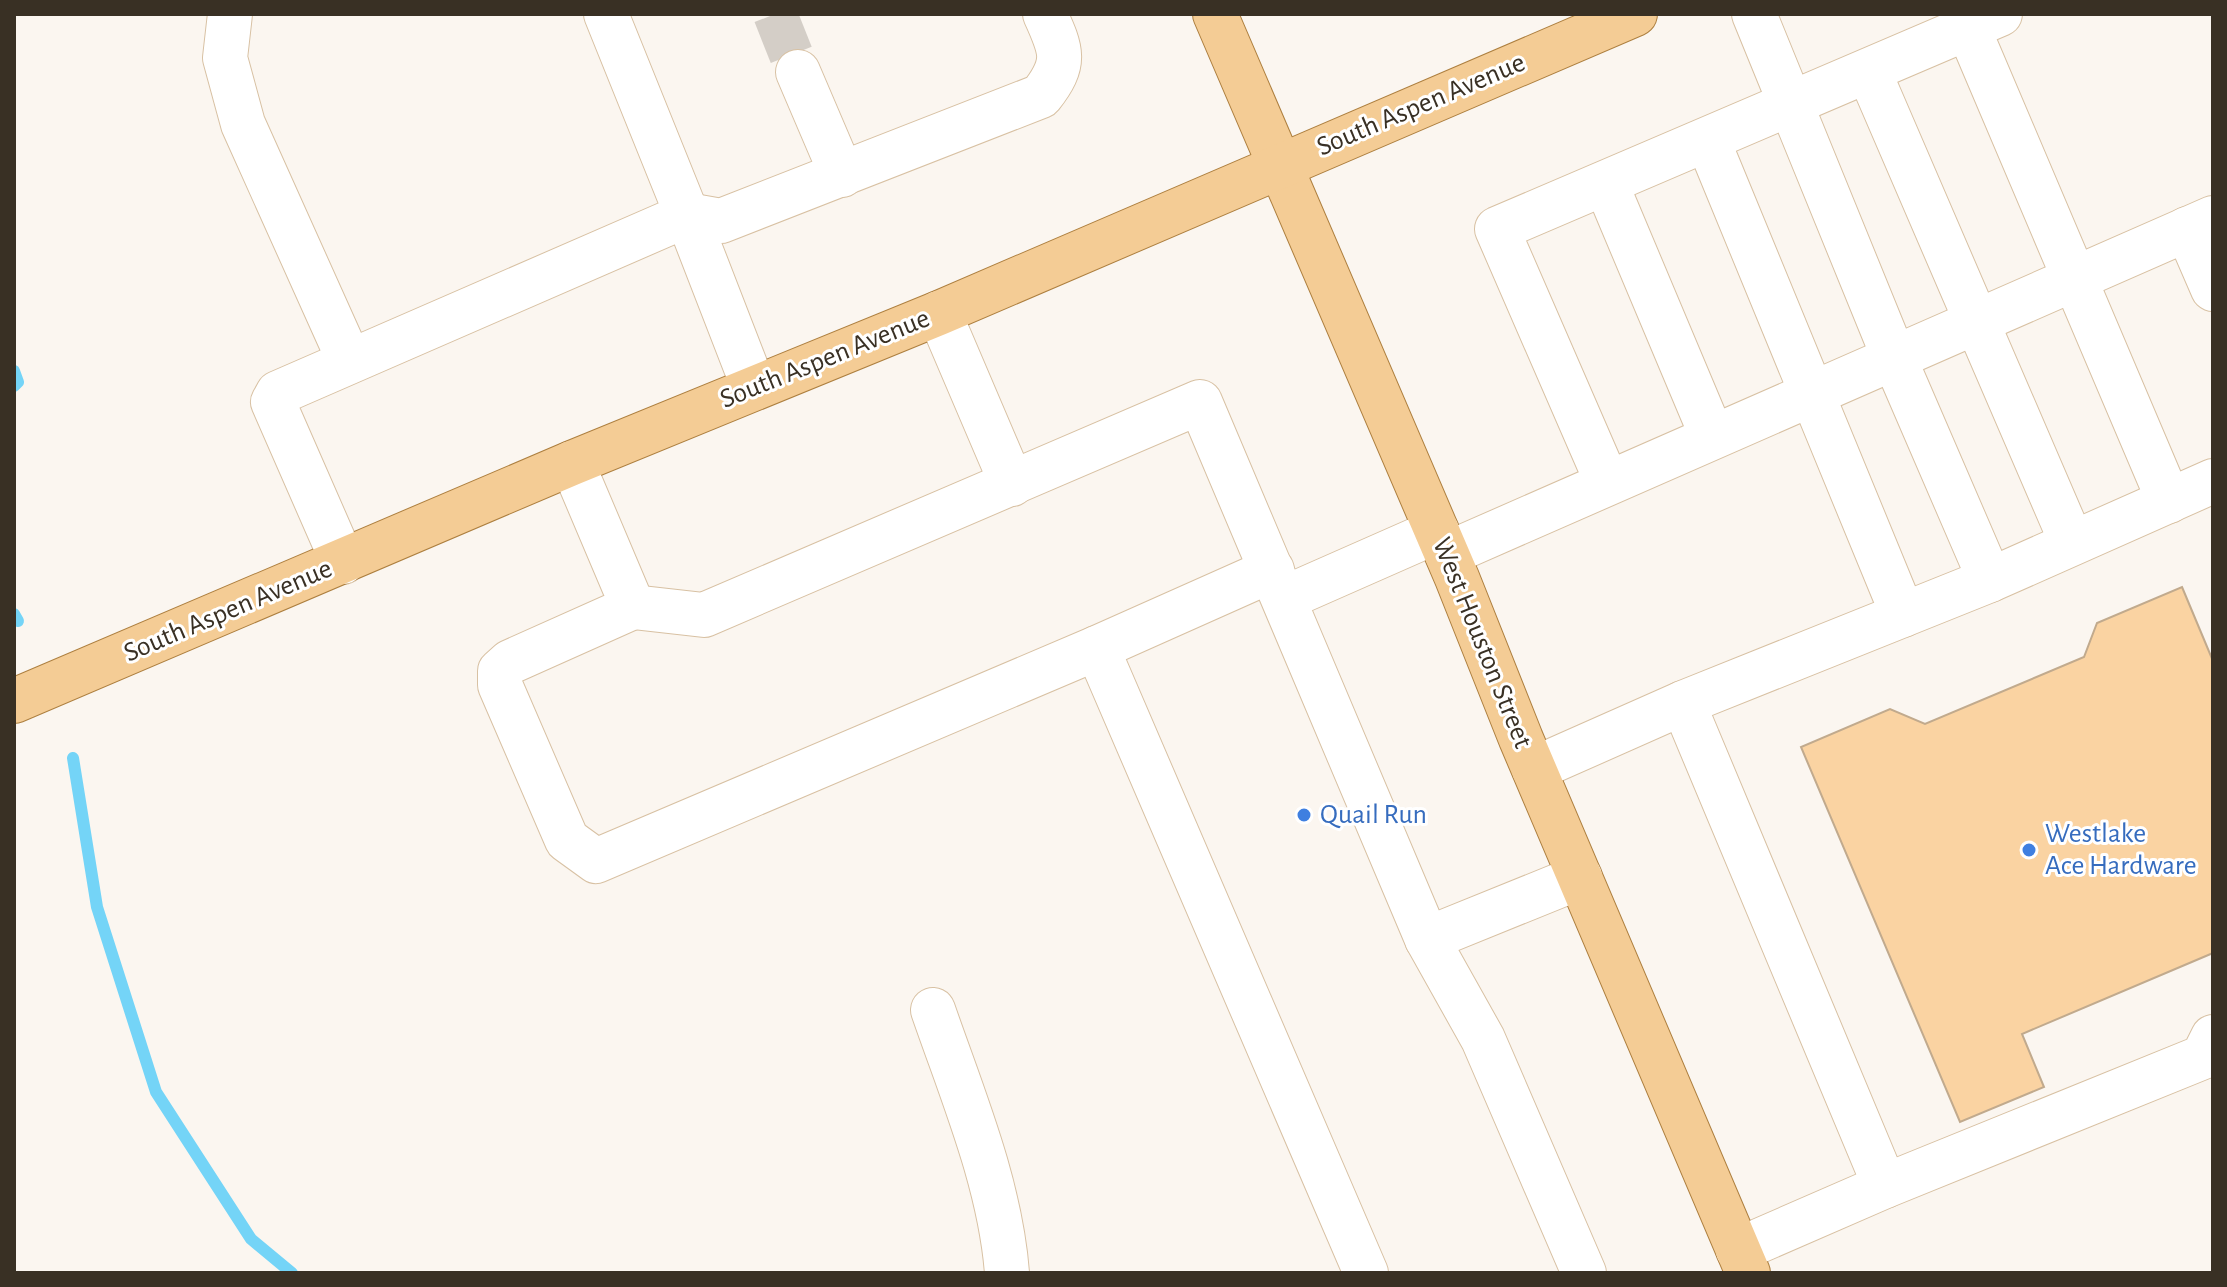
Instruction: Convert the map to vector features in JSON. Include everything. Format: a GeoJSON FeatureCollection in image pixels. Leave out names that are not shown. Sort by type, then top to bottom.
{"type":"FeatureCollection","features":[{"type":"Feature","properties":{"kind":"main road","name":"West Houston Street"},"geometry":{"type":"LineString","coordinates":[[1215,14],[1442,542],[1534,769],[1743,1262]]}},
{"type":"Feature","properties":{"kind":"main road","name":"South Aspen Avenue"},"geometry":{"type":"LineString","coordinates":[[14,701],[572,463],[939,313],[1635,14]]}},
{"type":"Feature","properties":{"kind":"street"},"geometry":{"type":"LineString","coordinates":[[230,14],[225,58],[243,124],[349,360]]}},
{"type":"Feature","properties":{"kind":"street"},"geometry":{"type":"LineString","coordinates":[[606,14],[754,388]]}},
{"type":"Feature","properties":{"kind":"street"},"geometry":{"type":"LineString","coordinates":[[343,562],[273,402],[278,393],[687,215],[721,221],[1041,96],[1058,75],[1059,44],[1045,14]]}},
{"type":"Feature","properties":{"kind":"street"},"geometry":{"type":"LineString","coordinates":[[1754,14],[1895,360],[1990,580]]}},
{"type":"Feature","properties":{"kind":"street"},"geometry":{"type":"LineString","coordinates":[[1607,482],[1497,229],[1984,21],[2075,280],[2169,501]]}},
{"type":"Feature","properties":{"kind":"street"},"geometry":{"type":"LineString","coordinates":[[798,72],[842,175]]}},
{"type":"Feature","properties":{"kind":"street"},"geometry":{"type":"LineString","coordinates":[[1869,72],[2072,543]]}},
{"type":"Feature","properties":{"kind":"street"},"geometry":{"type":"LineString","coordinates":[[1708,141],[1903,615]]}},
{"type":"Feature","properties":{"kind":"street"},"geometry":{"type":"LineString","coordinates":[[1606,184],[1712,436]]}},
{"type":"Feature","properties":{"kind":"street"},"geometry":{"type":"LineString","coordinates":[[1584,1273],[1483,1039],[1427,939],[1278,584],[1200,402],[704,615],[633,607],[510,662],[500,671],[500,685],[567,840],[596,861],[1097,648],[1278,584],[1442,542],[1607,482],[1895,360],[2200,224],[2213,289]]}},
{"type":"Feature","properties":{"kind":"street"},"geometry":{"type":"LineString","coordinates":[[939,313],[1012,484]]}},
{"type":"Feature","properties":{"kind":"street"},"geometry":{"type":"LineString","coordinates":[[572,463],[633,607]]}},
{"type":"Feature","properties":{"kind":"street"},"geometry":{"type":"LineString","coordinates":[[1534,769],[1683,703],[1990,580],[2213,481]]}},
{"type":"Feature","properties":{"kind":"street"},"geometry":{"type":"LineString","coordinates":[[1097,648],[1366,1273]]}},
{"type":"Feature","properties":{"kind":"street"},"geometry":{"type":"LineString","coordinates":[[1683,703],[1885,1186]]}},
{"type":"Feature","properties":{"kind":"street"},"geometry":{"type":"LineString","coordinates":[[1427,939],[1580,877]]}},
{"type":"Feature","properties":{"kind":"street"},"geometry":{"type":"LineString","coordinates":[[933,1010],[971,1120],[1004,1236],[1007,1273]]}},
{"type":"Feature","properties":{"kind":"street"},"geometry":{"type":"LineString","coordinates":[[1743,1262],[1885,1186],[2203,1057],[2213,1037]]}},
{"type":"Feature","properties":{"kind":"building","name":"Westlake Ace Hardware"},"geometry":{"type":"Polygon","coordinates":[[[2182,587],[2213,661],[2213,953],[2022,1034],[2044,1087],[1960,1122],[1801,747],[1890,709],[1925,724],[2084,657],[2097,623],[2182,587]]]}},
{"type":"Feature","properties":{"kind":"waterway"},"geometry":{"type":"LineString","coordinates":[[14,371],[18,382],[14,386]]}},
{"type":"Feature","properties":{"kind":"waterway"},"geometry":{"type":"LineString","coordinates":[[14,614],[18,621]]}},
{"type":"Feature","properties":{"kind":"waterway"},"geometry":{"type":"LineString","coordinates":[[73,758],[97,907],[156,1092],[251,1239],[292,1273]]}},
{"type":"Feature","properties":{"kind":"tunnel"},"geometry":{"type":"LineString","coordinates":[[775,14],[798,72]]}},
{"type":"Feature","properties":{"kind":"place","name":"Quail Run"},"geometry":{"type":"Point","coordinates":[1304,815]}},
{"type":"Feature","properties":{"kind":"place","name":"Westlake Ace Hardware"},"geometry":{"type":"Point","coordinates":[2029,850]}}]}
